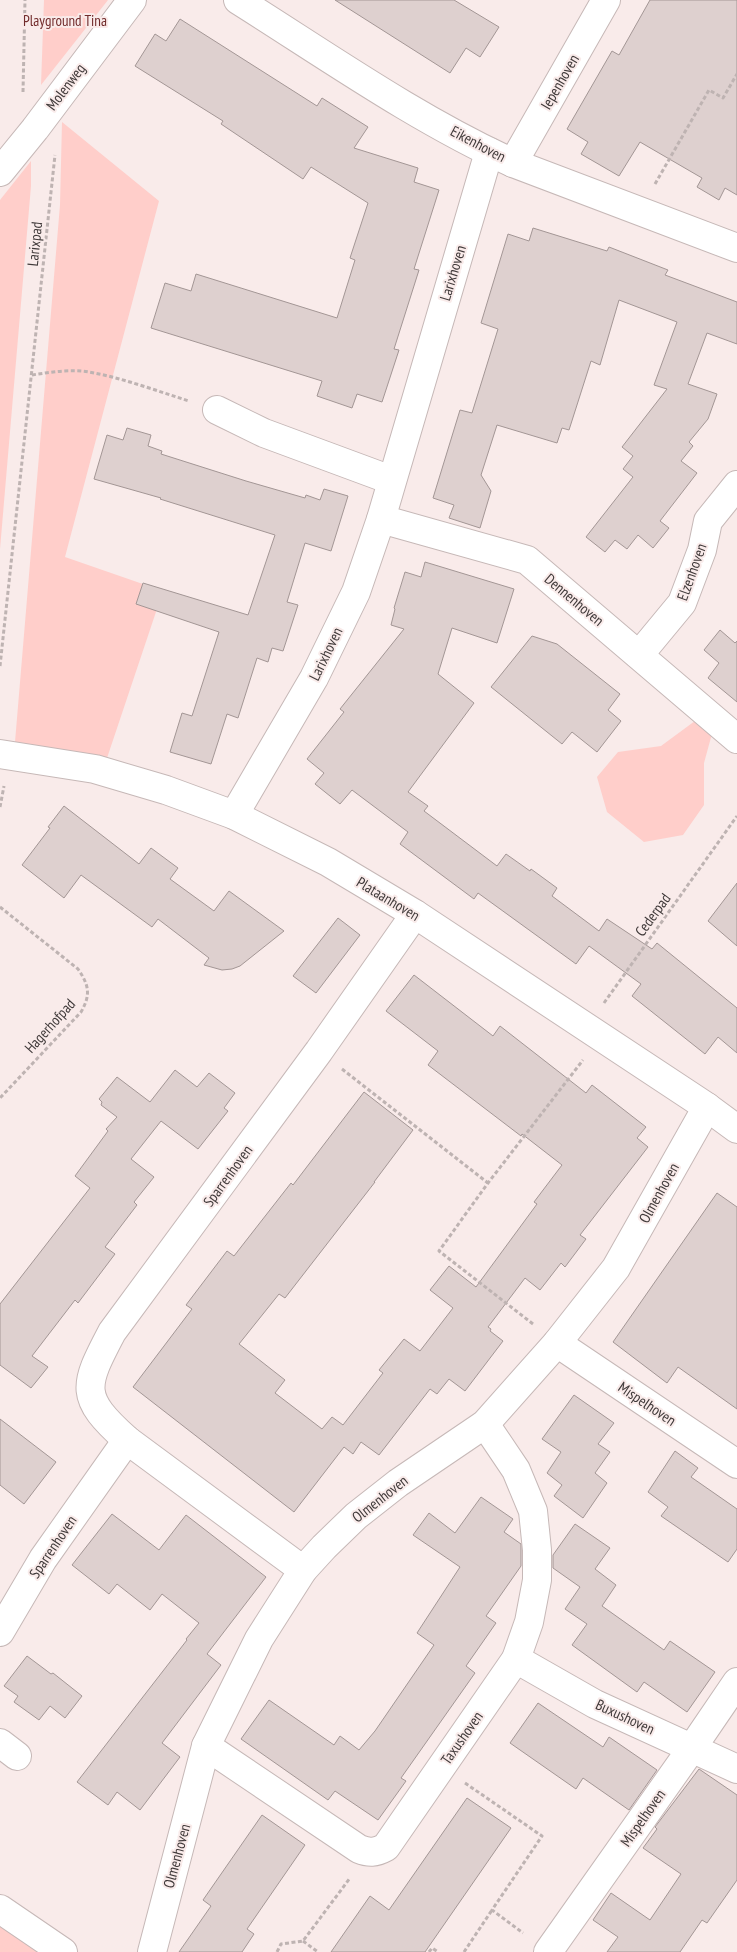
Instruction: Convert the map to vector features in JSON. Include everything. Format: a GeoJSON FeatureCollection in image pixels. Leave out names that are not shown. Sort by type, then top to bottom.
{"type":"FeatureCollection","features":[{"type":"Feature","properties":{"kind":"street","name":"Molenweg"},"geometry":{"type":"LineString","coordinates":[[0,172],[132,0]]}},
{"type":"Feature","properties":{"kind":"street","name":"Eikenhoven"},"geometry":{"type":"LineString","coordinates":[[238,0],[384,93],[489,152],[513,163],[737,248]]}},
{"type":"Feature","properties":{"kind":"street","name":"Iepenhoven"},"geometry":{"type":"LineString","coordinates":[[513,163],[606,0]]}},
{"type":"Feature","properties":{"kind":"street","name":"Larixhoven"},"geometry":{"type":"LineString","coordinates":[[234,815],[314,678],[356,592],[381,519],[489,152]]}},
{"type":"Feature","properties":{"kind":"street"},"geometry":{"type":"LineString","coordinates":[[217,410],[264,433],[391,480]]}},
{"type":"Feature","properties":{"kind":"street","name":"Elzenhoven"},"geometry":{"type":"LineString","coordinates":[[639,655],[682,603],[702,550],[708,521],[737,485]]}},
{"type":"Feature","properties":{"kind":"street","name":"Dennenhoven"},"geometry":{"type":"LineString","coordinates":[[381,519],[527,560],[737,739]]}},
{"type":"Feature","properties":{"kind":"street","name":"Plataanhoven"},"geometry":{"type":"LineString","coordinates":[[0,754],[95,769],[166,790],[234,815],[328,862],[416,914],[707,1107],[737,1129]]}},
{"type":"Feature","properties":{"kind":"street","name":"Sparrenhoven"},"geometry":{"type":"LineString","coordinates":[[303,1570],[127,1440],[105,1420],[96,1407],[90,1393],[90,1376],[112,1332],[319,1051],[416,914]]}},
{"type":"Feature","properties":{"kind":"street","name":"Olmenhoven"},"geometry":{"type":"LineString","coordinates":[[152,1952],[206,1746],[259,1639],[303,1570],[356,1516],[398,1484],[485,1424],[557,1343],[616,1268],[707,1107]]}},
{"type":"Feature","properties":{"kind":"street","name":"Mispelhoven"},"geometry":{"type":"LineString","coordinates":[[557,1343],[737,1464]]}},
{"type":"Feature","properties":{"kind":"street","name":"Taxushoven"},"geometry":{"type":"LineString","coordinates":[[368,1853],[377,1852],[386,1847],[442,1767],[516,1659],[529,1622],[537,1580],[537,1550],[533,1511],[516,1470],[485,1424]]}},
{"type":"Feature","properties":{"kind":"street","name":"Sparrenhoven"},"geometry":{"type":"LineString","coordinates":[[0,1632],[43,1559],[127,1440]]}},
{"type":"Feature","properties":{"kind":"street","name":"Buxushoven"},"geometry":{"type":"LineString","coordinates":[[516,1659],[595,1704],[737,1769]]}},
{"type":"Feature","properties":{"kind":"street","name":"Mispelhoven"},"geometry":{"type":"LineString","coordinates":[[548,1951],[737,1682]]}},
{"type":"Feature","properties":{"kind":"street"},"geometry":{"type":"LineString","coordinates":[[206,1746],[358,1849],[368,1853]]}},
{"type":"Feature","properties":{"kind":"street"},"geometry":{"type":"LineString","coordinates":[[0,1908],[63,1952]]}},
{"type":"Feature","properties":{"kind":"path","name":"Larixpad"},"geometry":{"type":"LineString","coordinates":[[0,666],[54,163],[52,135],[48,127],[23,108],[25,0]]}},
{"type":"Feature","properties":{"kind":"path"},"geometry":{"type":"LineString","coordinates":[[639,211],[709,90],[723,98],[737,74]]}},
{"type":"Feature","properties":{"kind":"path"},"geometry":{"type":"LineString","coordinates":[[32,374],[89,372],[125,381],[217,410]]}},
{"type":"Feature","properties":{"kind":"path","name":"Cederpad"},"geometry":{"type":"LineString","coordinates":[[557,1343],[439,1250],[594,1032],[737,816]]}},
{"type":"Feature","properties":{"kind":"path","name":"Hagerhofpad"},"geometry":{"type":"LineString","coordinates":[[0,907],[78,969],[88,990],[86,1002],[81,1012],[0,1098]]}},
{"type":"Feature","properties":{"kind":"path"},"geometry":{"type":"LineString","coordinates":[[319,1051],[488,1183]]}},
{"type":"Feature","properties":{"kind":"path"},"geometry":{"type":"LineString","coordinates":[[442,1767],[542,1836],[464,1952]]}},
{"type":"Feature","properties":{"kind":"path"},"geometry":{"type":"LineString","coordinates":[[303,1941],[368,1853]]}},
{"type":"Feature","properties":{"kind":"path"},"geometry":{"type":"LineString","coordinates":[[492,1910],[548,1951]]}},
{"type":"Feature","properties":{"kind":"path"},"geometry":{"type":"LineString","coordinates":[[276,1952],[281,1944],[303,1941],[318,1952]]}},
{"type":"Feature","properties":{"kind":"path"},"geometry":{"type":"LineString","coordinates":[[429,1952],[432,1948],[438,1952]]}},
{"type":"Feature","properties":{"kind":"green space","name":"Playground Tina"},"geometry":{"type":"Polygon","coordinates":[[[44,0],[108,0],[41,85],[44,0]]]}},
{"type":"Feature","properties":{"kind":"green space"},"geometry":{"type":"Polygon","coordinates":[[[62,122],[159,201],[65,557],[163,591],[106,761],[80,753],[15,742],[60,205],[62,122]]]}},
{"type":"Feature","properties":{"kind":"green space"},"geometry":{"type":"Polygon","coordinates":[[[31,161],[31,186],[0,549],[0,200],[31,161]]]}},
{"type":"Feature","properties":{"kind":"green space"},"geometry":{"type":"Polygon","coordinates":[[[699,718],[713,730],[704,763],[704,805],[683,835],[644,842],[607,812],[597,777],[618,752],[661,746],[699,718]]]}},
{"type":"Feature","properties":{"kind":"green space"},"geometry":{"type":"Polygon","coordinates":[[[0,1926],[38,1952],[0,1952],[0,1926]]]}},
{"type":"Feature","properties":{"kind":"building"},"geometry":{"type":"Polygon","coordinates":[[[335,0],[454,0],[499,27],[480,57],[466,48],[450,73],[335,0]]]}},
{"type":"Feature","properties":{"kind":"building"},"geometry":{"type":"Polygon","coordinates":[[[650,0],[737,0],[737,195],[725,188],[719,200],[697,187],[702,178],[640,142],[619,176],[581,154],[588,142],[567,129],[612,51],[619,55],[650,0]]]}},
{"type":"Feature","properties":{"kind":"building"},"geometry":{"type":"Polygon","coordinates":[[[180,19],[317,106],[322,98],[368,127],[354,148],[418,168],[414,182],[439,190],[414,269],[419,270],[394,349],[399,350],[382,402],[357,394],[352,408],[317,396],[322,381],[151,328],[165,283],[191,291],[196,274],[337,318],[355,260],[350,258],[368,203],[311,167],[303,179],[221,124],[223,121],[135,66],[155,34],[166,41],[180,19]]]}},
{"type":"Feature","properties":{"kind":"building"},"geometry":{"type":"Polygon","coordinates":[[[533,228],[607,251],[609,247],[668,270],[665,275],[737,302],[737,344],[707,333],[688,384],[717,394],[708,419],[689,442],[693,446],[681,461],[697,473],[660,521],[669,528],[653,548],[638,535],[627,549],[615,540],[605,552],[586,537],[633,477],[623,469],[633,456],[622,447],[667,389],[654,385],[677,322],[619,300],[600,365],[591,361],[569,430],[562,428],[557,443],[497,425],[481,475],[491,491],[480,528],[449,518],[454,505],[433,498],[460,410],[472,413],[498,329],[481,323],[508,234],[529,241],[533,228]]]}},
{"type":"Feature","properties":{"kind":"building"},"geometry":{"type":"Polygon","coordinates":[[[127,428],[151,435],[148,446],[162,451],[161,454],[246,481],[305,498],[306,495],[320,500],[324,489],[348,496],[331,551],[305,543],[287,602],[298,605],[283,651],[272,648],[268,662],[257,658],[238,718],[227,714],[211,764],[170,752],[182,713],[192,716],[219,632],[136,604],[143,583],[248,615],[275,535],[161,498],[94,479],[107,435],[123,440],[127,428]]]}},
{"type":"Feature","properties":{"kind":"building"},"geometry":{"type":"Polygon","coordinates":[[[425,562],[514,589],[497,643],[452,628],[438,674],[474,703],[408,792],[428,806],[424,811],[497,866],[506,854],[530,871],[531,869],[557,888],[552,896],[599,931],[607,919],[652,949],[657,943],[737,1008],[737,1053],[718,1037],[705,1054],[632,996],[641,984],[589,946],[576,964],[478,893],[474,899],[400,844],[408,832],[352,790],[340,804],[315,784],[324,773],[307,759],[344,712],[340,709],[404,629],[391,625],[405,572],[421,577],[425,562]]]}},
{"type":"Feature","properties":{"kind":"building"},"geometry":{"type":"Polygon","coordinates":[[[720,630],[735,643],[737,641],[737,702],[708,678],[719,663],[704,650],[720,630]]]}},
{"type":"Feature","properties":{"kind":"building"},"geometry":{"type":"Polygon","coordinates":[[[532,636],[557,644],[620,694],[608,710],[621,721],[597,752],[572,732],[562,744],[491,687],[532,636]]]}},
{"type":"Feature","properties":{"kind":"building"},"geometry":{"type":"Polygon","coordinates":[[[64,806],[139,864],[151,848],[178,868],[170,879],[214,911],[229,891],[284,931],[240,966],[222,970],[204,965],[209,958],[158,919],[152,927],[81,875],[64,898],[22,865],[64,806]]]}},
{"type":"Feature","properties":{"kind":"building"},"geometry":{"type":"Polygon","coordinates":[[[737,883],[737,946],[708,921],[737,883]]]}},
{"type":"Feature","properties":{"kind":"building"},"geometry":{"type":"Polygon","coordinates":[[[338,918],[360,935],[316,993],[293,976],[338,918]]]}},
{"type":"Feature","properties":{"kind":"building"},"geometry":{"type":"Polygon","coordinates":[[[414,975],[493,1036],[500,1026],[586,1093],[592,1085],[646,1127],[637,1138],[648,1147],[580,1235],[586,1239],[565,1267],[561,1263],[540,1290],[525,1278],[488,1327],[491,1329],[490,1331],[503,1341],[465,1391],[449,1379],[437,1394],[430,1389],[379,1455],[361,1442],[353,1454],[344,1447],[294,1512],[133,1387],[192,1309],[186,1305],[227,1251],[234,1256],[291,1183],[293,1185],[364,1092],[413,1130],[285,1298],[279,1294],[239,1344],[285,1380],[275,1393],[322,1429],[332,1417],[343,1425],[383,1373],[379,1370],[404,1339],[420,1351],[453,1308],[430,1290],[449,1266],[476,1287],[537,1204],[534,1202],[562,1165],[428,1065],[438,1051],[386,1011],[414,975]]]}},
{"type":"Feature","properties":{"kind":"building"},"geometry":{"type":"Polygon","coordinates":[[[175,1070],[197,1087],[209,1073],[235,1093],[224,1108],[228,1111],[198,1149],[161,1121],[131,1159],[154,1177],[134,1202],[137,1205],[105,1247],[115,1254],[78,1303],[75,1300],[32,1356],[48,1367],[31,1388],[0,1365],[0,1304],[90,1188],[75,1176],[108,1131],[106,1129],[117,1117],[101,1105],[102,1102],[99,1099],[117,1077],[150,1102],[175,1070]]]}},
{"type":"Feature","properties":{"kind":"building"},"geometry":{"type":"Polygon","coordinates":[[[717,1193],[737,1207],[737,1409],[678,1367],[667,1383],[613,1342],[717,1193]]]}},
{"type":"Feature","properties":{"kind":"building"},"geometry":{"type":"Polygon","coordinates":[[[574,1395],[614,1423],[598,1444],[610,1452],[595,1473],[607,1483],[583,1518],[554,1496],[562,1485],[547,1473],[561,1452],[542,1439],[574,1395]]]}},
{"type":"Feature","properties":{"kind":"building"},"geometry":{"type":"Polygon","coordinates":[[[0,1419],[56,1462],[24,1504],[0,1485],[0,1419]]]}},
{"type":"Feature","properties":{"kind":"building"},"geometry":{"type":"Polygon","coordinates":[[[675,1451],[698,1468],[691,1477],[737,1509],[737,1549],[728,1562],[661,1516],[668,1507],[648,1492],[675,1451]]]}},
{"type":"Feature","properties":{"kind":"building"},"geometry":{"type":"Polygon","coordinates":[[[481,1497],[513,1519],[504,1532],[521,1544],[521,1566],[486,1616],[496,1623],[466,1666],[475,1673],[401,1778],[406,1781],[378,1820],[335,1791],[328,1800],[241,1739],[269,1700],[334,1745],[340,1736],[359,1750],[375,1731],[434,1645],[417,1633],[460,1567],[413,1535],[429,1513],[455,1533],[481,1497]]]}},
{"type":"Feature","properties":{"kind":"building"},"geometry":{"type":"Polygon","coordinates":[[[112,1514],[159,1550],[186,1515],[266,1577],[207,1654],[221,1665],[162,1743],[180,1757],[140,1810],[117,1792],[108,1805],[77,1782],[199,1623],[162,1594],[150,1610],[117,1584],[109,1594],[72,1565],[112,1514]]]}},
{"type":"Feature","properties":{"kind":"building"},"geometry":{"type":"Polygon","coordinates":[[[575,1524],[610,1548],[595,1569],[616,1585],[602,1606],[664,1650],[670,1641],[715,1672],[687,1712],[644,1682],[637,1692],[572,1645],[587,1624],[565,1609],[580,1587],[553,1568],[553,1555],[575,1524]]]}},
{"type":"Feature","properties":{"kind":"building"},"geometry":{"type":"Polygon","coordinates":[[[27,1656],[51,1674],[53,1673],[82,1696],[65,1718],[50,1706],[39,1720],[14,1702],[18,1696],[4,1686],[27,1656]]]}},
{"type":"Feature","properties":{"kind":"building"},"geometry":{"type":"Polygon","coordinates":[[[538,1703],[603,1747],[609,1737],[657,1770],[629,1810],[583,1778],[576,1789],[510,1743],[538,1703]]]}},
{"type":"Feature","properties":{"kind":"building"},"geometry":{"type":"Polygon","coordinates":[[[699,1769],[737,1795],[737,1880],[707,1923],[702,1920],[680,1952],[607,1952],[618,1937],[593,1920],[611,1893],[650,1920],[681,1874],[643,1848],[657,1829],[655,1827],[699,1769]]]}},
{"type":"Feature","properties":{"kind":"building"},"geometry":{"type":"Polygon","coordinates":[[[467,1798],[511,1828],[425,1952],[331,1952],[370,1896],[389,1910],[467,1798]]]}},
{"type":"Feature","properties":{"kind":"building"},"geometry":{"type":"Polygon","coordinates":[[[262,1815],[305,1845],[247,1929],[254,1934],[242,1952],[179,1952],[211,1906],[203,1900],[262,1815]]]}}]}
